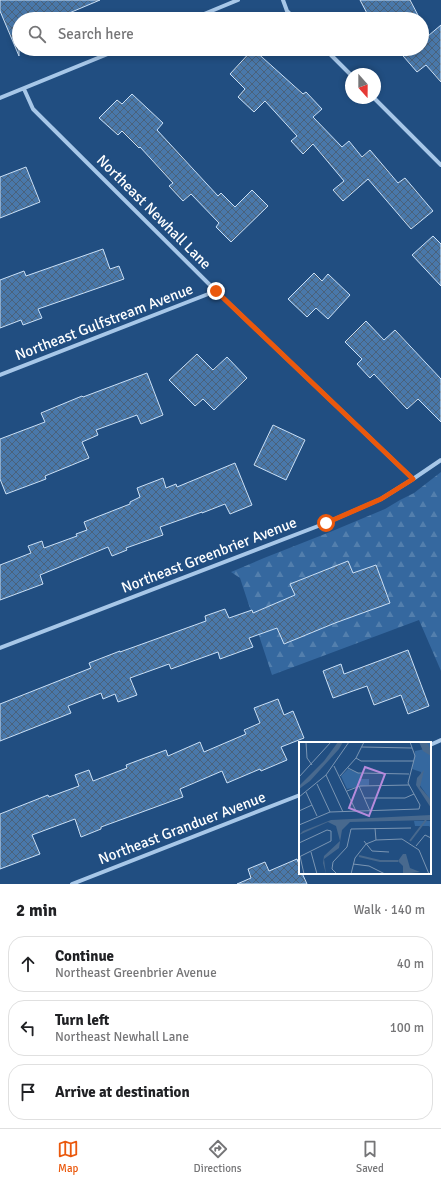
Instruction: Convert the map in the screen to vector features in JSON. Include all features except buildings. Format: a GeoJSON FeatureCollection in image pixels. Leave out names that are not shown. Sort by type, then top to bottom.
{"type":"FeatureCollection","features":[{"type":"Feature","properties":{"kind":"street"},"geometry":{"type":"LineString","coordinates":[[209,12],[238,0]]}},
{"type":"Feature","properties":{"kind":"street"},"geometry":{"type":"LineString","coordinates":[[283,0],[288,12]]}},
{"type":"Feature","properties":{"kind":"street"},"geometry":{"type":"LineString","coordinates":[[0,98],[103,56]]}},
{"type":"Feature","properties":{"kind":"street"},"geometry":{"type":"LineString","coordinates":[[332,56],[345,69]]}},
{"type":"Feature","properties":{"kind":"street","name":"Northeast Newhall Lane"},"geometry":{"type":"LineString","coordinates":[[24,89],[33,109],[216,291],[413,479]]}},
{"type":"Feature","properties":{"kind":"street"},"geometry":{"type":"LineString","coordinates":[[380,104],[441,165]]}},
{"type":"Feature","properties":{"kind":"street","name":"Northeast Gulfstream Avenue"},"geometry":{"type":"LineString","coordinates":[[0,375],[216,291]]}},
{"type":"Feature","properties":{"kind":"street","name":"Northeast Greenbrier Avenue"},"geometry":{"type":"LineString","coordinates":[[0,648],[326,523],[381,499],[441,460]]}},
{"type":"Feature","properties":{"kind":"street"},"geometry":{"type":"LineString","coordinates":[[431,745],[441,740]]}},
{"type":"Feature","properties":{"kind":"street","name":"Northeast Granduer Avenue"},"geometry":{"type":"LineString","coordinates":[[72,884],[299,795]]}},
{"type":"Feature","properties":{"kind":"green space"},"geometry":{"type":"Polygon","coordinates":[[[441,472],[441,671],[419,620],[272,675],[240,578],[231,572],[385,509],[414,493],[441,472]]]}},
{"type":"Feature","properties":{"kind":"route"},"geometry":{"type":"LineString","coordinates":[[216,291],[413,479],[381,499],[326,523]]}}]}
